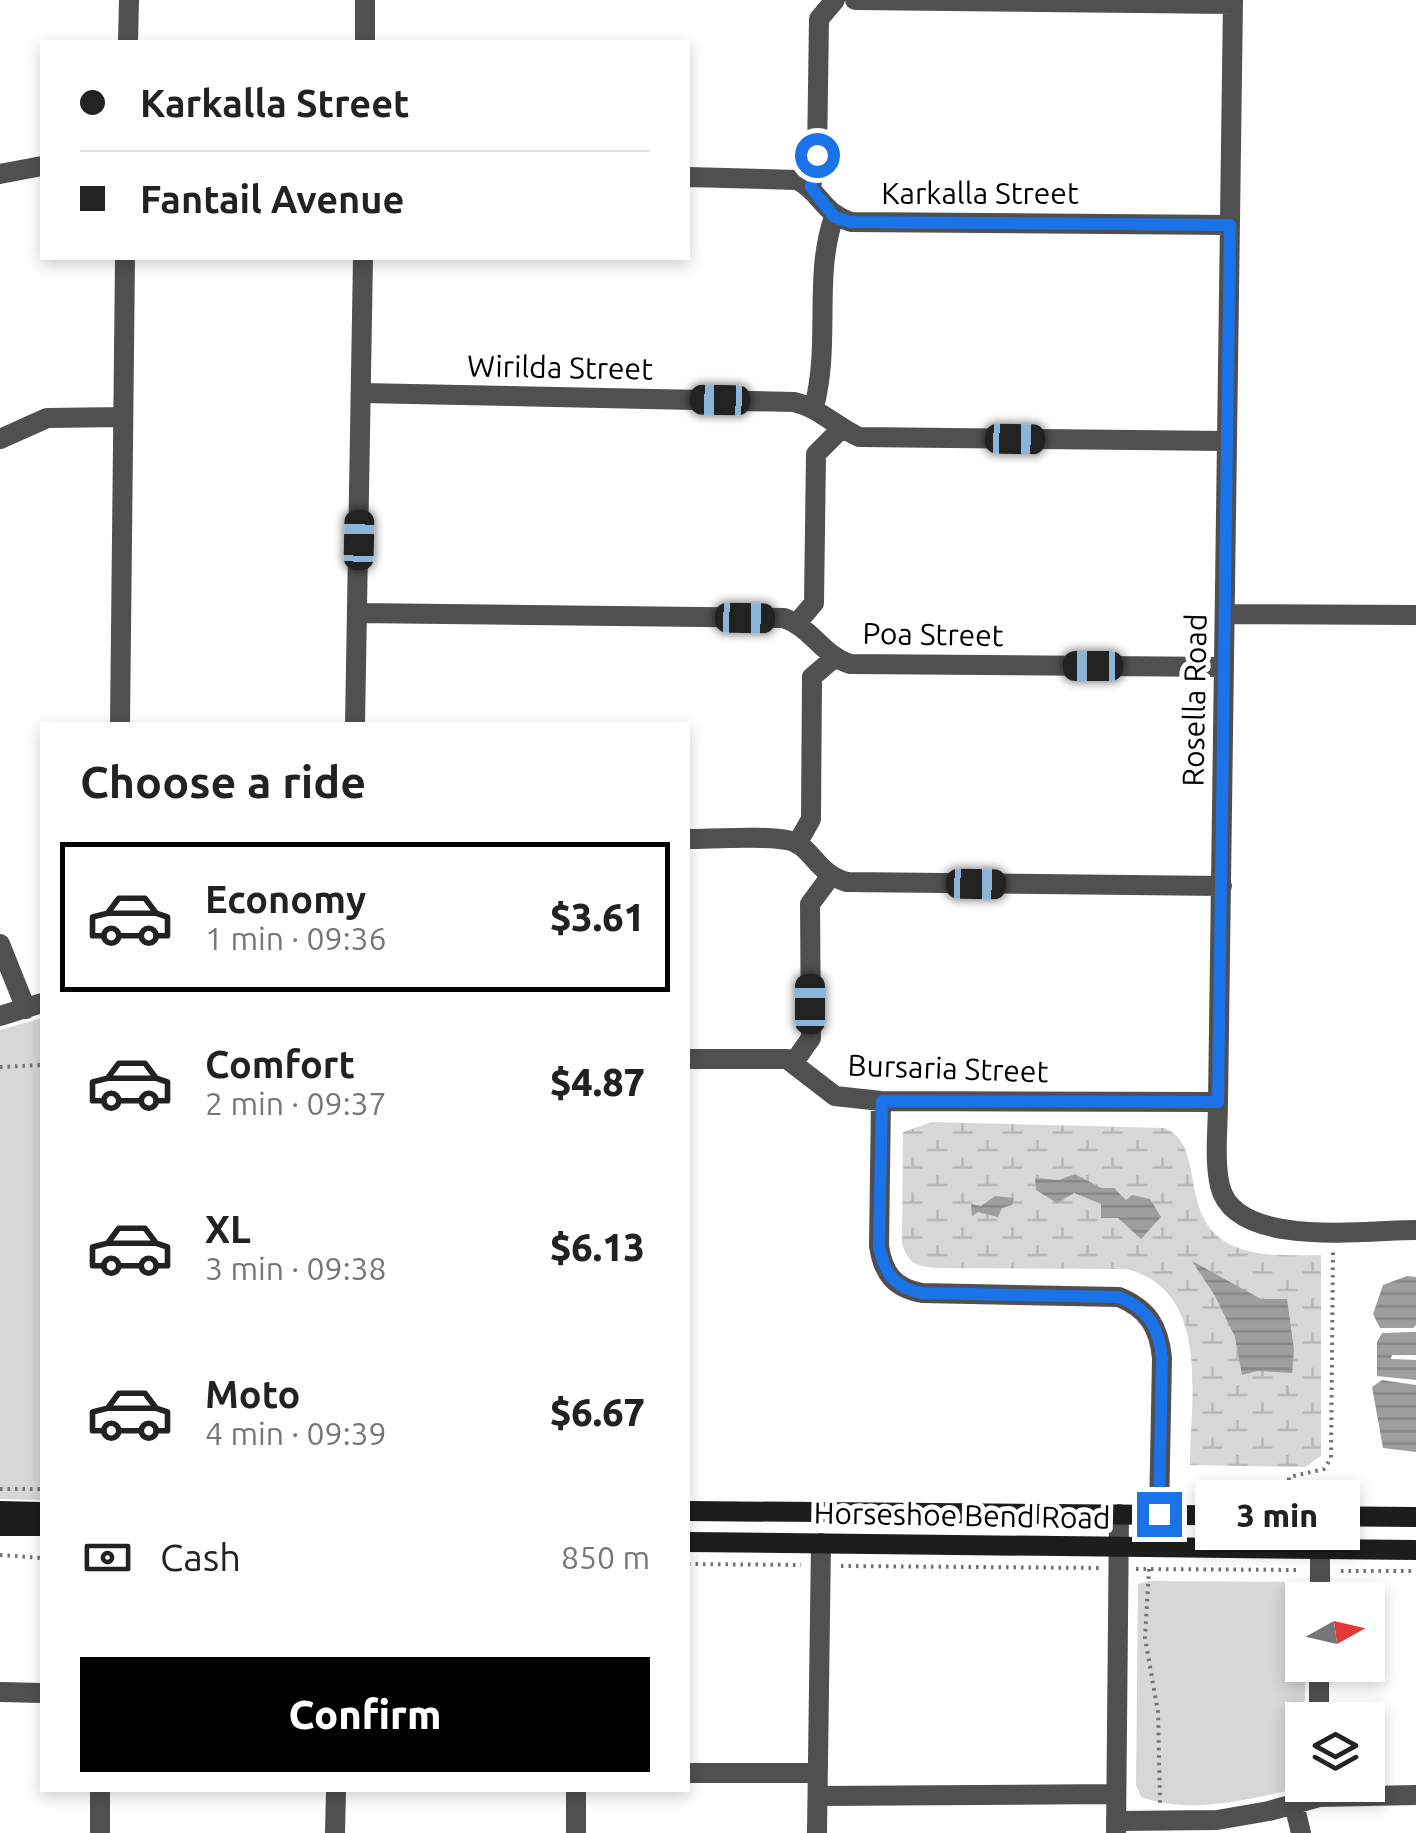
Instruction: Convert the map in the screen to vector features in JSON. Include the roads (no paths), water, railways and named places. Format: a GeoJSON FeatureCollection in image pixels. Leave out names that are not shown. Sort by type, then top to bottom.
{"type":"FeatureCollection","features":[{"type":"Feature","properties":{"kind":"street"},"geometry":{"type":"LineString","coordinates":[[128,40],[129,0]]}},
{"type":"Feature","properties":{"kind":"street"},"geometry":{"type":"LineString","coordinates":[[365,0],[365,40]]}},
{"type":"Feature","properties":{"kind":"street"},"geometry":{"type":"LineString","coordinates":[[811,187],[817,155],[820,19],[836,0]]}},
{"type":"Feature","properties":{"kind":"street"},"geometry":{"type":"LineString","coordinates":[[856,0],[1233,2]]}},
{"type":"Feature","properties":{"kind":"street","name":"Rosella Road"},"geometry":{"type":"LineString","coordinates":[[1233,2],[1220,1187],[1226,1202],[1238,1214],[1268,1228],[1416,1230]]}},
{"type":"Feature","properties":{"kind":"street"},"geometry":{"type":"LineString","coordinates":[[0,174],[40,166]]}},
{"type":"Feature","properties":{"kind":"street"},"geometry":{"type":"LineString","coordinates":[[690,177],[798,180],[811,187],[834,217],[825,242],[822,376],[814,407],[841,429],[859,437],[1226,442]]}},
{"type":"Feature","properties":{"kind":"street","name":"Karkalla Street"},"geometry":{"type":"LineString","coordinates":[[834,217],[866,222],[1230,225]]}},
{"type":"Feature","properties":{"kind":"street"},"geometry":{"type":"LineString","coordinates":[[120,722],[125,260]]}},
{"type":"Feature","properties":{"kind":"street"},"geometry":{"type":"LineString","coordinates":[[355,722],[363,260]]}},
{"type":"Feature","properties":{"kind":"street","name":"Wirilda Street"},"geometry":{"type":"LineString","coordinates":[[362,393],[794,402],[814,407]]}},
{"type":"Feature","properties":{"kind":"street"},"geometry":{"type":"LineString","coordinates":[[0,439],[47,418],[122,416]]}},
{"type":"Feature","properties":{"kind":"street"},"geometry":{"type":"LineString","coordinates":[[357,613],[784,618],[797,623],[814,604],[816,454],[841,429]]}},
{"type":"Feature","properties":{"kind":"street"},"geometry":{"type":"LineString","coordinates":[[1226,614],[1416,614]]}},
{"type":"Feature","properties":{"kind":"street","name":"Poa Street"},"geometry":{"type":"LineString","coordinates":[[797,623],[834,659],[850,664],[1224,667]]}},
{"type":"Feature","properties":{"kind":"street"},"geometry":{"type":"LineString","coordinates":[[797,844],[811,818],[812,677],[834,659]]}},
{"type":"Feature","properties":{"kind":"street"},"geometry":{"type":"LineString","coordinates":[[690,839],[790,841],[830,877],[847,882],[1222,886]]}},
{"type":"Feature","properties":{"kind":"street"},"geometry":{"type":"LineString","coordinates":[[690,1059],[787,1058],[794,1062],[811,1038],[810,904],[830,877]]}},
{"type":"Feature","properties":{"kind":"street"},"geometry":{"type":"LineString","coordinates":[[0,944],[34,1006],[0,1016]]}},
{"type":"Feature","properties":{"kind":"street","name":"Bursaria Street"},"geometry":{"type":"LineString","coordinates":[[794,1062],[835,1096],[882,1101],[1218,1102]]}},
{"type":"Feature","properties":{"kind":"street"},"geometry":{"type":"LineString","coordinates":[[882,1101],[879,1246],[882,1265],[892,1280],[906,1290],[922,1293],[1119,1297],[1136,1304],[1151,1318],[1160,1337],[1162,1358],[1159,1514]]}},
{"type":"Feature","properties":{"kind":"street"},"geometry":{"type":"LineString","coordinates":[[0,1511],[40,1512]]}},
{"type":"Feature","properties":{"kind":"street","name":"Horseshoe Bend Road"},"geometry":{"type":"LineString","coordinates":[[690,1511],[1416,1517]]}},
{"type":"Feature","properties":{"kind":"street"},"geometry":{"type":"LineString","coordinates":[[1119,1514],[1116,1827],[1217,1820],[1298,1802]]}},
{"type":"Feature","properties":{"kind":"street"},"geometry":{"type":"LineString","coordinates":[[0,1526],[40,1526]]}},
{"type":"Feature","properties":{"kind":"street","name":"Horseshoe Bend Road"},"geometry":{"type":"LineString","coordinates":[[690,1542],[821,1543],[1118,1558],[1320,1560],[1416,1550]]}},
{"type":"Feature","properties":{"kind":"street"},"geometry":{"type":"LineString","coordinates":[[817,1833],[821,1543]]}},
{"type":"Feature","properties":{"kind":"street"},"geometry":{"type":"LineString","coordinates":[[1320,1560],[1320,1582]]}},
{"type":"Feature","properties":{"kind":"street"},"geometry":{"type":"LineString","coordinates":[[0,1692],[40,1692]]}},
{"type":"Feature","properties":{"kind":"street"},"geometry":{"type":"LineString","coordinates":[[690,1773],[818,1774]]}},
{"type":"Feature","properties":{"kind":"street"},"geometry":{"type":"LineString","coordinates":[[100,1792],[100,1833]]}},
{"type":"Feature","properties":{"kind":"street"},"geometry":{"type":"LineString","coordinates":[[336,1792],[336,1833]]}},
{"type":"Feature","properties":{"kind":"street"},"geometry":{"type":"LineString","coordinates":[[576,1792],[576,1833]]}},
{"type":"Feature","properties":{"kind":"street"},"geometry":{"type":"LineString","coordinates":[[818,1796],[1116,1794]]}},
{"type":"Feature","properties":{"kind":"street"},"geometry":{"type":"LineString","coordinates":[[1385,1794],[1416,1795]]}},
{"type":"Feature","properties":{"kind":"street"},"geometry":{"type":"LineString","coordinates":[[1294,1804],[1301,1833]]}}]}
